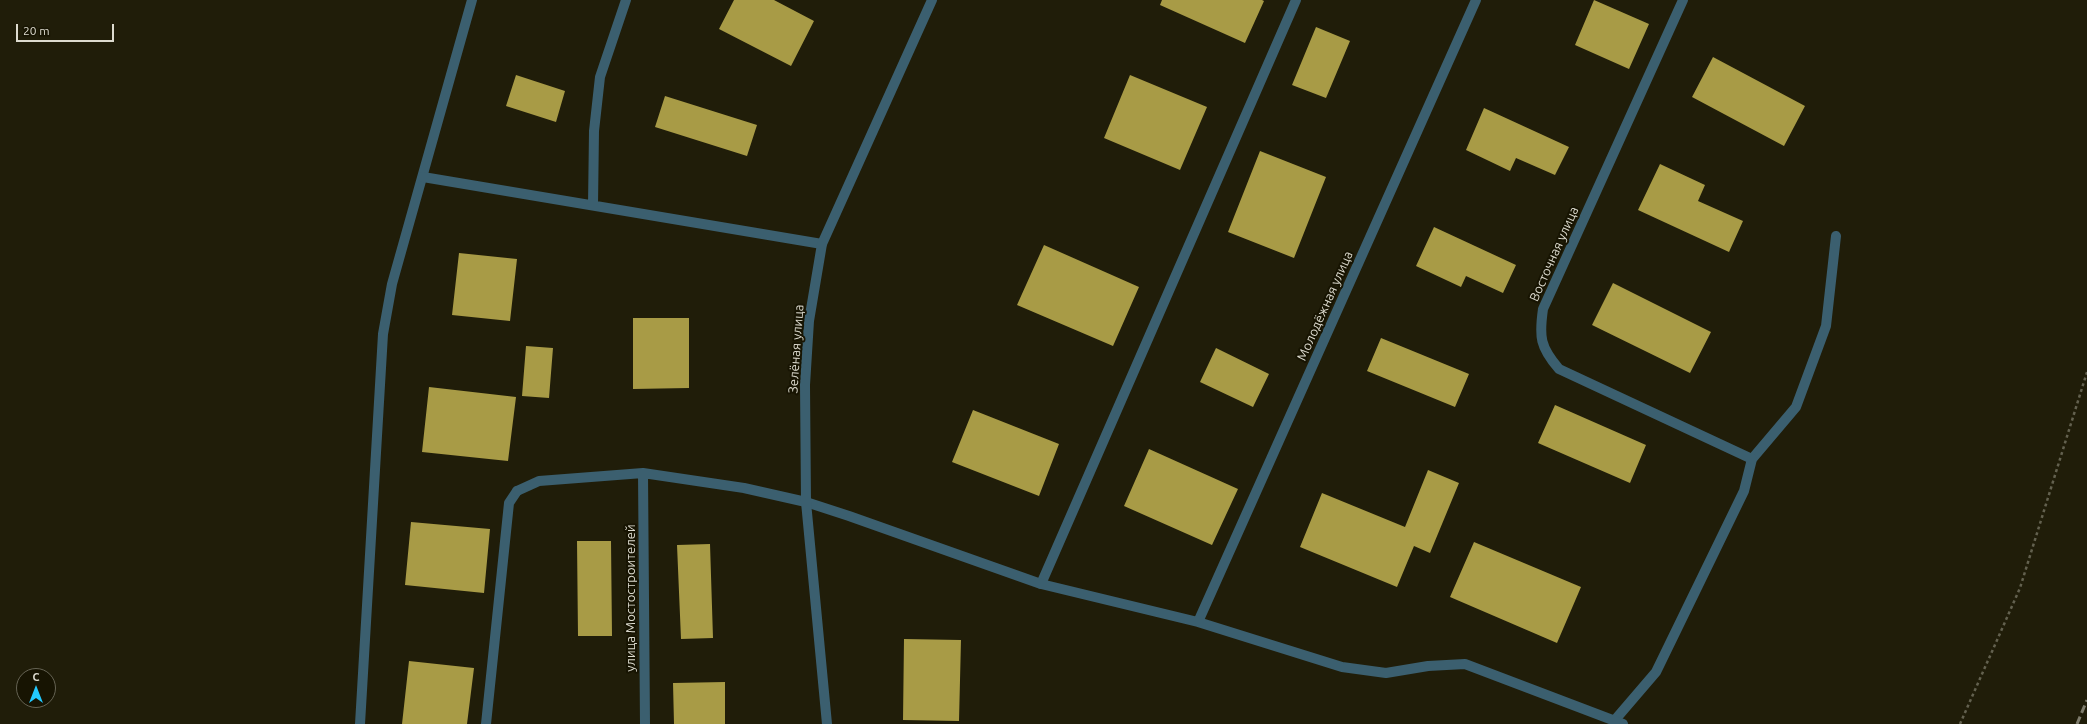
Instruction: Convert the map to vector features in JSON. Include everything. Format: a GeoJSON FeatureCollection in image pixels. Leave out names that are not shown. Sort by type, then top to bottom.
{"type":"FeatureCollection","features":[{"type":"Feature","properties":{"kind":"street"},"geometry":{"type":"LineString","coordinates":[[360,724],[383,334],[392,284],[472,0]]}},
{"type":"Feature","properties":{"kind":"street"},"geometry":{"type":"LineString","coordinates":[[593,205],[594,131],[600,78],[626,0]]}},
{"type":"Feature","properties":{"kind":"street","name":"Зелёная улица"},"geometry":{"type":"LineString","coordinates":[[827,724],[806,502],[805,377],[809,321],[822,244],[932,0]]}},
{"type":"Feature","properties":{"kind":"street"},"geometry":{"type":"LineString","coordinates":[[1041,584],[1296,0]]}},
{"type":"Feature","properties":{"kind":"street","name":"Молодёжная улица"},"geometry":{"type":"LineString","coordinates":[[1198,622],[1476,0]]}},
{"type":"Feature","properties":{"kind":"street","name":"Восточная улица"},"geometry":{"type":"LineString","coordinates":[[1683,0],[1543,309],[1540,329],[1545,352],[1559,369],[1752,459]]}},
{"type":"Feature","properties":{"kind":"street"},"geometry":{"type":"LineString","coordinates":[[423,177],[822,244]]}},
{"type":"Feature","properties":{"kind":"street"},"geometry":{"type":"LineString","coordinates":[[486,724],[510,503],[517,491],[539,482],[643,473],[744,488],[806,502],[1041,584],[1198,622],[1342,667],[1386,673],[1428,666],[1465,664],[1619,723],[1656,672],[1744,491],[1752,459],[1796,407],[1826,326],[1836,236]]}},
{"type":"Feature","properties":{"kind":"street","name":"улица Мостостроителей"},"geometry":{"type":"LineString","coordinates":[[643,473],[644,724]]}},
{"type":"Feature","properties":{"kind":"path"},"geometry":{"type":"LineString","coordinates":[[1960,724],[2020,588],[2087,372]]}},
{"type":"Feature","properties":{"kind":"building"},"geometry":{"type":"Polygon","coordinates":[[[734,0],[774,0],[814,21],[791,66],[719,29],[734,0]]]}},
{"type":"Feature","properties":{"kind":"building"},"geometry":{"type":"Polygon","coordinates":[[[1162,0],[1264,1],[1245,43],[1160,5],[1162,0]]]}},
{"type":"Feature","properties":{"kind":"building"},"geometry":{"type":"Polygon","coordinates":[[[1594,0],[1649,24],[1629,69],[1575,45],[1594,0]]]}},
{"type":"Feature","properties":{"kind":"building"},"geometry":{"type":"Polygon","coordinates":[[[1316,27],[1350,41],[1326,98],[1292,85],[1316,27]]]}},
{"type":"Feature","properties":{"kind":"building"},"geometry":{"type":"Polygon","coordinates":[[[1713,57],[1805,106],[1784,146],[1692,97],[1713,57]]]}},
{"type":"Feature","properties":{"kind":"building"},"geometry":{"type":"Polygon","coordinates":[[[516,75],[565,91],[556,122],[506,106],[516,75]]]}},
{"type":"Feature","properties":{"kind":"building"},"geometry":{"type":"Polygon","coordinates":[[[1130,75],[1207,107],[1180,170],[1104,138],[1130,75]]]}},
{"type":"Feature","properties":{"kind":"building"},"geometry":{"type":"Polygon","coordinates":[[[665,96],[757,125],[747,156],[655,127],[665,96]]]}},
{"type":"Feature","properties":{"kind":"building"},"geometry":{"type":"Polygon","coordinates":[[[1484,108],[1569,147],[1555,175],[1516,158],[1510,171],[1466,150],[1484,108]]]}},
{"type":"Feature","properties":{"kind":"building"},"geometry":{"type":"Polygon","coordinates":[[[1260,151],[1326,177],[1294,258],[1228,232],[1260,151]]]}},
{"type":"Feature","properties":{"kind":"building"},"geometry":{"type":"Polygon","coordinates":[[[1660,164],[1705,185],[1698,201],[1743,221],[1729,252],[1638,210],[1660,164]]]}},
{"type":"Feature","properties":{"kind":"building"},"geometry":{"type":"Polygon","coordinates":[[[1434,227],[1516,265],[1503,293],[1466,276],[1461,287],[1416,266],[1434,227]]]}},
{"type":"Feature","properties":{"kind":"building"},"geometry":{"type":"Polygon","coordinates":[[[1044,245],[1139,287],[1113,346],[1017,305],[1044,245]]]}},
{"type":"Feature","properties":{"kind":"building"},"geometry":{"type":"Polygon","coordinates":[[[459,253],[517,259],[510,321],[452,315],[459,253]]]}},
{"type":"Feature","properties":{"kind":"building"},"geometry":{"type":"Polygon","coordinates":[[[1613,283],[1711,332],[1690,373],[1592,325],[1613,283]]]}},
{"type":"Feature","properties":{"kind":"building"},"geometry":{"type":"Polygon","coordinates":[[[633,318],[689,318],[689,388],[633,389],[633,318]]]}},
{"type":"Feature","properties":{"kind":"building"},"geometry":{"type":"Polygon","coordinates":[[[1381,338],[1469,374],[1455,407],[1367,371],[1381,338]]]}},
{"type":"Feature","properties":{"kind":"building"},"geometry":{"type":"Polygon","coordinates":[[[526,346],[553,348],[549,398],[522,396],[526,346]]]}},
{"type":"Feature","properties":{"kind":"building"},"geometry":{"type":"Polygon","coordinates":[[[1216,348],[1269,374],[1253,407],[1200,382],[1216,348]]]}},
{"type":"Feature","properties":{"kind":"building"},"geometry":{"type":"Polygon","coordinates":[[[429,387],[516,397],[508,461],[422,452],[429,387]]]}},
{"type":"Feature","properties":{"kind":"building"},"geometry":{"type":"Polygon","coordinates":[[[1555,405],[1646,445],[1630,483],[1538,443],[1555,405]]]}},
{"type":"Feature","properties":{"kind":"building"},"geometry":{"type":"Polygon","coordinates":[[[973,410],[1059,444],[1039,496],[952,462],[973,410]]]}},
{"type":"Feature","properties":{"kind":"building"},"geometry":{"type":"Polygon","coordinates":[[[1149,449],[1238,489],[1212,545],[1124,506],[1149,449]]]}},
{"type":"Feature","properties":{"kind":"building"},"geometry":{"type":"Polygon","coordinates":[[[1428,470],[1459,483],[1430,553],[1414,546],[1397,587],[1300,547],[1322,493],[1405,527],[1428,470]]]}},
{"type":"Feature","properties":{"kind":"building"},"geometry":{"type":"Polygon","coordinates":[[[411,522],[490,529],[484,593],[405,585],[411,522]]]}},
{"type":"Feature","properties":{"kind":"building"},"geometry":{"type":"Polygon","coordinates":[[[577,541],[611,541],[612,636],[578,636],[577,541]]]}},
{"type":"Feature","properties":{"kind":"building"},"geometry":{"type":"Polygon","coordinates":[[[1474,542],[1581,587],[1557,643],[1450,597],[1474,542]]]}},
{"type":"Feature","properties":{"kind":"building"},"geometry":{"type":"Polygon","coordinates":[[[710,544],[713,638],[681,639],[677,545],[710,544]]]}},
{"type":"Feature","properties":{"kind":"building"},"geometry":{"type":"Polygon","coordinates":[[[904,639],[961,640],[959,721],[903,720],[904,639]]]}},
{"type":"Feature","properties":{"kind":"building"},"geometry":{"type":"Polygon","coordinates":[[[409,661],[474,668],[467,724],[402,724],[409,661]]]}},
{"type":"Feature","properties":{"kind":"building"},"geometry":{"type":"Polygon","coordinates":[[[725,682],[725,724],[674,724],[673,683],[725,682]]]}},
{"type":"Feature","properties":{"kind":"railway"},"geometry":{"type":"LineString","coordinates":[[2077,724],[2087,700]]}}]}
